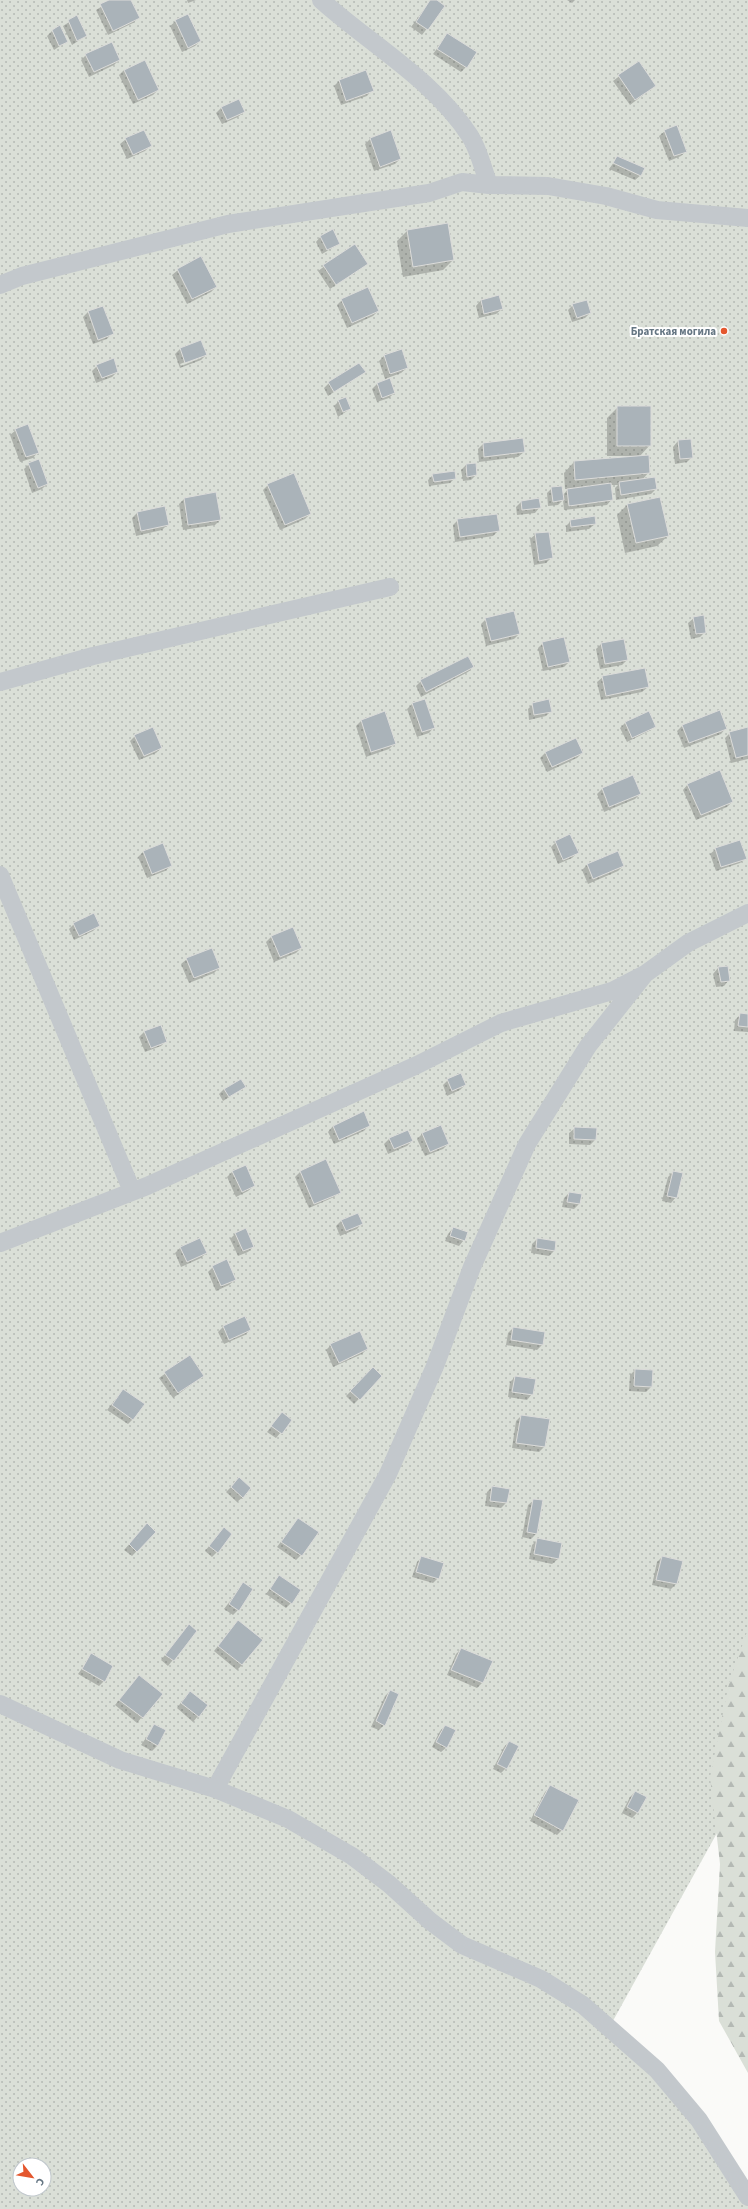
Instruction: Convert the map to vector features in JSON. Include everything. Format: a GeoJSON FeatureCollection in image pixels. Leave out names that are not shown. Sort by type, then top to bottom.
{"type":"FeatureCollection","features":[{"type":"Feature","properties":{"kind":"lane"},"geometry":{"type":"LineString","coordinates":[[321,0],[347,24],[434,92],[471,137],[489,185]]}},
{"type":"Feature","properties":{"kind":"lane"},"geometry":{"type":"LineString","coordinates":[[0,285],[22,276],[228,224],[429,193],[462,182],[489,185],[548,186],[606,196],[657,210],[748,218]]}},
{"type":"Feature","properties":{"kind":"lane"},"geometry":{"type":"LineString","coordinates":[[0,682],[94,656],[390,587]]}},
{"type":"Feature","properties":{"kind":"lane"},"geometry":{"type":"LineString","coordinates":[[0,875],[132,1192]]}},
{"type":"Feature","properties":{"kind":"lane"},"geometry":{"type":"LineString","coordinates":[[0,1243],[132,1192],[417,1065],[501,1023],[612,991],[645,974],[688,943],[748,913]]}},
{"type":"Feature","properties":{"kind":"lane"},"geometry":{"type":"LineString","coordinates":[[215,1789],[388,1474],[435,1366],[472,1267],[527,1144],[588,1046],[645,974]]}},
{"type":"Feature","properties":{"kind":"lane"},"geometry":{"type":"LineString","coordinates":[[0,1704],[120,1760],[215,1789],[288,1819],[352,1856],[389,1884],[430,1922],[462,1945],[541,1978],[583,2005],[657,2070],[699,2120],[748,2197]]}},
{"type":"Feature","properties":{"kind":"green space"},"geometry":{"type":"Polygon","coordinates":[[[0,0],[748,0],[748,1777],[609,2028],[657,2070],[748,2197],[748,2209],[0,2209],[0,0]]]}},
{"type":"Feature","properties":{"kind":"green space"},"geometry":{"type":"Polygon","coordinates":[[[748,1629],[748,2073],[719,2021],[715,1952],[720,1864],[710,1777],[729,1683],[748,1629]]]}},
{"type":"Feature","properties":{"kind":"building"},"geometry":{"type":"Polygon","coordinates":[[[109,0],[131,0],[140,18],[113,31],[100,4],[109,0]]]}},
{"type":"Feature","properties":{"kind":"building"},"geometry":{"type":"Polygon","coordinates":[[[430,0],[437,0],[445,6],[428,30],[416,22],[430,0]]]}},
{"type":"Feature","properties":{"kind":"building"},"geometry":{"type":"Polygon","coordinates":[[[188,14],[201,41],[188,48],[175,20],[188,14]]]}},
{"type":"Feature","properties":{"kind":"building"},"geometry":{"type":"Polygon","coordinates":[[[77,15],[87,36],[77,41],[68,20],[77,15]]]}},
{"type":"Feature","properties":{"kind":"building"},"geometry":{"type":"Polygon","coordinates":[[[60,25],[68,42],[59,46],[52,30],[60,25]]]}},
{"type":"Feature","properties":{"kind":"building"},"geometry":{"type":"Polygon","coordinates":[[[447,33],[477,52],[467,68],[437,49],[447,33]]]}},
{"type":"Feature","properties":{"kind":"building"},"geometry":{"type":"Polygon","coordinates":[[[112,42],[120,60],[94,72],[85,54],[112,42]]]}},
{"type":"Feature","properties":{"kind":"building"},"geometry":{"type":"Polygon","coordinates":[[[145,60],[159,90],[138,100],[124,70],[145,60]]]}},
{"type":"Feature","properties":{"kind":"building"},"geometry":{"type":"Polygon","coordinates":[[[639,61],[656,86],[635,100],[618,75],[639,61]]]}},
{"type":"Feature","properties":{"kind":"building"},"geometry":{"type":"Polygon","coordinates":[[[366,70],[374,91],[346,101],[339,80],[366,70]]]}},
{"type":"Feature","properties":{"kind":"building"},"geometry":{"type":"Polygon","coordinates":[[[239,99],[245,112],[227,120],[221,107],[239,99]]]}},
{"type":"Feature","properties":{"kind":"building"},"geometry":{"type":"Polygon","coordinates":[[[677,125],[687,152],[674,156],[664,130],[677,125]]]}},
{"type":"Feature","properties":{"kind":"building"},"geometry":{"type":"Polygon","coordinates":[[[144,130],[152,146],[133,155],[125,138],[144,130]]]}},
{"type":"Feature","properties":{"kind":"building"},"geometry":{"type":"Polygon","coordinates":[[[391,130],[401,159],[380,167],[370,138],[391,130]]]}},
{"type":"Feature","properties":{"kind":"building"},"geometry":{"type":"Polygon","coordinates":[[[617,156],[645,168],[641,176],[613,163],[617,156]]]}},
{"type":"Feature","properties":{"kind":"building"},"geometry":{"type":"Polygon","coordinates":[[[448,223],[454,260],[413,267],[407,230],[448,223]]]}},
{"type":"Feature","properties":{"kind":"building"},"geometry":{"type":"Polygon","coordinates":[[[333,229],[340,244],[327,250],[320,236],[333,229]]]}},
{"type":"Feature","properties":{"kind":"building"},"geometry":{"type":"Polygon","coordinates":[[[355,244],[368,264],[336,285],[323,265],[355,244]]]}},
{"type":"Feature","properties":{"kind":"building"},"geometry":{"type":"Polygon","coordinates":[[[201,256],[217,287],[192,299],[177,269],[201,256]]]}},
{"type":"Feature","properties":{"kind":"building"},"geometry":{"type":"Polygon","coordinates":[[[368,287],[379,311],[352,323],[341,299],[368,287]]]}},
{"type":"Feature","properties":{"kind":"building"},"geometry":{"type":"Polygon","coordinates":[[[499,295],[503,309],[484,314],[481,300],[499,295]]]}},
{"type":"Feature","properties":{"kind":"building"},"geometry":{"type":"Polygon","coordinates":[[[587,300],[591,313],[577,318],[572,304],[587,300]]]}},
{"type":"Feature","properties":{"kind":"building"},"geometry":{"type":"Polygon","coordinates":[[[103,306],[114,334],[98,340],[88,311],[103,306]]]}},
{"type":"Feature","properties":{"kind":"building"},"geometry":{"type":"Polygon","coordinates":[[[201,340],[207,355],[185,363],[180,348],[201,340]]]}},
{"type":"Feature","properties":{"kind":"building"},"geometry":{"type":"Polygon","coordinates":[[[402,349],[408,368],[390,374],[384,355],[402,349]]]}},
{"type":"Feature","properties":{"kind":"building"},"geometry":{"type":"Polygon","coordinates":[[[114,358],[118,372],[102,378],[96,365],[114,358]]]}},
{"type":"Feature","properties":{"kind":"building"},"geometry":{"type":"Polygon","coordinates":[[[359,363],[366,372],[334,392],[328,382],[359,363]]]}},
{"type":"Feature","properties":{"kind":"building"},"geometry":{"type":"Polygon","coordinates":[[[390,378],[395,393],[382,398],[377,383],[390,378]]]}},
{"type":"Feature","properties":{"kind":"building"},"geometry":{"type":"Polygon","coordinates":[[[346,397],[351,409],[343,412],[338,400],[346,397]]]}},
{"type":"Feature","properties":{"kind":"building"},"geometry":{"type":"Polygon","coordinates":[[[617,406],[651,406],[651,446],[617,446],[617,406]]]}},
{"type":"Feature","properties":{"kind":"building"},"geometry":{"type":"Polygon","coordinates":[[[28,424],[39,453],[26,457],[15,429],[28,424]]]}},
{"type":"Feature","properties":{"kind":"building"},"geometry":{"type":"Polygon","coordinates":[[[523,438],[525,452],[484,457],[483,443],[523,438]]]}},
{"type":"Feature","properties":{"kind":"building"},"geometry":{"type":"Polygon","coordinates":[[[691,439],[693,458],[680,459],[678,440],[691,439]]]}},
{"type":"Feature","properties":{"kind":"building"},"geometry":{"type":"Polygon","coordinates":[[[649,455],[650,473],[575,480],[574,461],[649,455]]]}},
{"type":"Feature","properties":{"kind":"building"},"geometry":{"type":"Polygon","coordinates":[[[39,459],[48,484],[38,488],[28,463],[39,459]]]}},
{"type":"Feature","properties":{"kind":"building"},"geometry":{"type":"Polygon","coordinates":[[[476,463],[477,475],[467,477],[466,464],[476,463]]]}},
{"type":"Feature","properties":{"kind":"building"},"geometry":{"type":"Polygon","coordinates":[[[455,471],[456,479],[434,482],[432,474],[455,471]]]}},
{"type":"Feature","properties":{"kind":"building"},"geometry":{"type":"Polygon","coordinates":[[[294,473],[311,514],[285,525],[267,484],[294,473]]]}},
{"type":"Feature","properties":{"kind":"building"},"geometry":{"type":"Polygon","coordinates":[[[655,477],[657,489],[621,495],[619,482],[655,477]]]}},
{"type":"Feature","properties":{"kind":"building"},"geometry":{"type":"Polygon","coordinates":[[[611,483],[613,500],[569,506],[567,489],[611,483]]]}},
{"type":"Feature","properties":{"kind":"building"},"geometry":{"type":"Polygon","coordinates":[[[562,486],[564,500],[553,502],[551,487],[562,486]]]}},
{"type":"Feature","properties":{"kind":"building"},"geometry":{"type":"Polygon","coordinates":[[[216,492],[221,520],[188,525],[184,498],[216,492]]]}},
{"type":"Feature","properties":{"kind":"building"},"geometry":{"type":"Polygon","coordinates":[[[660,497],[669,536],[636,543],[627,504],[660,497]]]}},
{"type":"Feature","properties":{"kind":"building"},"geometry":{"type":"Polygon","coordinates":[[[539,498],[541,508],[522,510],[521,501],[539,498]]]}},
{"type":"Feature","properties":{"kind":"building"},"geometry":{"type":"Polygon","coordinates":[[[165,506],[169,525],[141,531],[137,512],[165,506]]]}},
{"type":"Feature","properties":{"kind":"building"},"geometry":{"type":"Polygon","coordinates":[[[497,514],[500,531],[460,537],[457,519],[497,514]]]}},
{"type":"Feature","properties":{"kind":"building"},"geometry":{"type":"Polygon","coordinates":[[[595,516],[596,524],[571,527],[570,520],[595,516]]]}},
{"type":"Feature","properties":{"kind":"building"},"geometry":{"type":"Polygon","coordinates":[[[549,532],[553,558],[539,561],[535,533],[549,532]]]}},
{"type":"Feature","properties":{"kind":"building"},"geometry":{"type":"Polygon","coordinates":[[[514,611],[520,634],[491,641],[485,618],[514,611]]]}},
{"type":"Feature","properties":{"kind":"building"},"geometry":{"type":"Polygon","coordinates":[[[704,615],[706,633],[696,634],[693,617],[704,615]]]}},
{"type":"Feature","properties":{"kind":"building"},"geometry":{"type":"Polygon","coordinates":[[[564,637],[570,662],[548,667],[542,642],[564,637]]]}},
{"type":"Feature","properties":{"kind":"building"},"geometry":{"type":"Polygon","coordinates":[[[624,639],[628,660],[605,664],[601,643],[624,639]]]}},
{"type":"Feature","properties":{"kind":"building"},"geometry":{"type":"Polygon","coordinates":[[[468,656],[474,667],[426,692],[420,680],[468,656]]]}},
{"type":"Feature","properties":{"kind":"building"},"geometry":{"type":"Polygon","coordinates":[[[645,668],[649,687],[606,696],[602,676],[645,668]]]}},
{"type":"Feature","properties":{"kind":"building"},"geometry":{"type":"Polygon","coordinates":[[[425,699],[435,728],[422,732],[412,703],[425,699]]]}},
{"type":"Feature","properties":{"kind":"building"},"geometry":{"type":"Polygon","coordinates":[[[549,699],[552,712],[534,715],[532,703],[549,699]]]}},
{"type":"Feature","properties":{"kind":"building"},"geometry":{"type":"Polygon","coordinates":[[[720,710],[727,729],[689,743],[682,725],[720,710]]]}},
{"type":"Feature","properties":{"kind":"building"},"geometry":{"type":"Polygon","coordinates":[[[385,711],[396,744],[371,752],[361,720],[385,711]]]}},
{"type":"Feature","properties":{"kind":"building"},"geometry":{"type":"Polygon","coordinates":[[[649,711],[656,727],[632,738],[625,722],[649,711]]]}},
{"type":"Feature","properties":{"kind":"building"},"geometry":{"type":"Polygon","coordinates":[[[153,727],[162,748],[144,756],[134,735],[153,727]]]}},
{"type":"Feature","properties":{"kind":"building"},"geometry":{"type":"Polygon","coordinates":[[[748,727],[748,755],[736,758],[729,732],[748,727]]]}},
{"type":"Feature","properties":{"kind":"building"},"geometry":{"type":"Polygon","coordinates":[[[576,738],[583,753],[552,767],[545,752],[576,738]]]}},
{"type":"Feature","properties":{"kind":"building"},"geometry":{"type":"Polygon","coordinates":[[[720,770],[733,802],[701,815],[687,784],[720,770]]]}},
{"type":"Feature","properties":{"kind":"building"},"geometry":{"type":"Polygon","coordinates":[[[633,775],[641,794],[609,807],[602,788],[633,775]]]}},
{"type":"Feature","properties":{"kind":"building"},"geometry":{"type":"Polygon","coordinates":[[[570,834],[579,853],[563,860],[555,841],[570,834]]]}},
{"type":"Feature","properties":{"kind":"building"},"geometry":{"type":"Polygon","coordinates":[[[740,840],[747,859],[721,867],[715,848],[740,840]]]}},
{"type":"Feature","properties":{"kind":"building"},"geometry":{"type":"Polygon","coordinates":[[[163,843],[172,866],[152,874],[143,851],[163,843]]]}},
{"type":"Feature","properties":{"kind":"building"},"geometry":{"type":"Polygon","coordinates":[[[618,851],[624,866],[593,879],[587,864],[618,851]]]}},
{"type":"Feature","properties":{"kind":"building"},"geometry":{"type":"Polygon","coordinates":[[[94,913],[100,926],[79,936],[73,923],[94,913]]]}},
{"type":"Feature","properties":{"kind":"building"},"geometry":{"type":"Polygon","coordinates":[[[293,927],[302,948],[280,957],[271,936],[293,927]]]}},
{"type":"Feature","properties":{"kind":"building"},"geometry":{"type":"Polygon","coordinates":[[[212,948],[220,968],[194,978],[186,958],[212,948]]]}},
{"type":"Feature","properties":{"kind":"building"},"geometry":{"type":"Polygon","coordinates":[[[728,966],[730,981],[721,982],[718,967],[728,966]]]}},
{"type":"Feature","properties":{"kind":"building"},"geometry":{"type":"Polygon","coordinates":[[[740,1013],[748,1014],[748,1027],[738,1026],[740,1013]]]}},
{"type":"Feature","properties":{"kind":"building"},"geometry":{"type":"Polygon","coordinates":[[[161,1025],[167,1042],[151,1048],[144,1031],[161,1025]]]}},
{"type":"Feature","properties":{"kind":"building"},"geometry":{"type":"Polygon","coordinates":[[[461,1073],[466,1085],[452,1091],[447,1079],[461,1073]]]}},
{"type":"Feature","properties":{"kind":"building"},"geometry":{"type":"Polygon","coordinates":[[[241,1079],[246,1087],[229,1097],[224,1089],[241,1079]]]}},
{"type":"Feature","properties":{"kind":"building"},"geometry":{"type":"Polygon","coordinates":[[[364,1111],[370,1126],[339,1140],[333,1126],[364,1111]]]}},
{"type":"Feature","properties":{"kind":"building"},"geometry":{"type":"Polygon","coordinates":[[[441,1125],[449,1144],[430,1152],[422,1133],[441,1125]]]}},
{"type":"Feature","properties":{"kind":"building"},"geometry":{"type":"Polygon","coordinates":[[[574,1127],[597,1128],[596,1140],[574,1139],[574,1127]]]}},
{"type":"Feature","properties":{"kind":"building"},"geometry":{"type":"Polygon","coordinates":[[[408,1130],[413,1141],[394,1149],[389,1138],[408,1130]]]}},
{"type":"Feature","properties":{"kind":"building"},"geometry":{"type":"Polygon","coordinates":[[[326,1159],[341,1193],[314,1204],[300,1171],[326,1159]]]}},
{"type":"Feature","properties":{"kind":"building"},"geometry":{"type":"Polygon","coordinates":[[[246,1165],[255,1186],[242,1192],[232,1171],[246,1165]]]}},
{"type":"Feature","properties":{"kind":"building"},"geometry":{"type":"Polygon","coordinates":[[[673,1171],[683,1173],[677,1198],[667,1196],[673,1171]]]}},
{"type":"Feature","properties":{"kind":"building"},"geometry":{"type":"Polygon","coordinates":[[[569,1192],[582,1194],[580,1204],[567,1202],[569,1192]]]}},
{"type":"Feature","properties":{"kind":"building"},"geometry":{"type":"Polygon","coordinates":[[[358,1213],[363,1224],[346,1231],[341,1220],[358,1213]]]}},
{"type":"Feature","properties":{"kind":"building"},"geometry":{"type":"Polygon","coordinates":[[[453,1227],[468,1232],[465,1241],[450,1236],[453,1227]]]}},
{"type":"Feature","properties":{"kind":"building"},"geometry":{"type":"Polygon","coordinates":[[[246,1228],[254,1247],[243,1251],[235,1233],[246,1228]]]}},
{"type":"Feature","properties":{"kind":"building"},"geometry":{"type":"Polygon","coordinates":[[[200,1238],[207,1253],[187,1262],[180,1247],[200,1238]]]}},
{"type":"Feature","properties":{"kind":"building"},"geometry":{"type":"Polygon","coordinates":[[[537,1238],[556,1241],[555,1251],[536,1248],[537,1238]]]}},
{"type":"Feature","properties":{"kind":"building"},"geometry":{"type":"Polygon","coordinates":[[[227,1259],[236,1280],[221,1286],[212,1266],[227,1259]]]}},
{"type":"Feature","properties":{"kind":"building"},"geometry":{"type":"Polygon","coordinates":[[[245,1316],[251,1330],[229,1340],[223,1326],[245,1316]]]}},
{"type":"Feature","properties":{"kind":"building"},"geometry":{"type":"Polygon","coordinates":[[[513,1327],[545,1332],[543,1345],[511,1340],[513,1327]]]}},
{"type":"Feature","properties":{"kind":"building"},"geometry":{"type":"Polygon","coordinates":[[[360,1331],[368,1349],[339,1363],[330,1344],[360,1331]]]}},
{"type":"Feature","properties":{"kind":"building"},"geometry":{"type":"Polygon","coordinates":[[[190,1355],[204,1376],[178,1393],[164,1372],[190,1355]]]}},
{"type":"Feature","properties":{"kind":"building"},"geometry":{"type":"Polygon","coordinates":[[[373,1367],[382,1376],[360,1400],[350,1391],[373,1367]]]}},
{"type":"Feature","properties":{"kind":"building"},"geometry":{"type":"Polygon","coordinates":[[[635,1369],[653,1370],[652,1387],[634,1386],[635,1369]]]}},
{"type":"Feature","properties":{"kind":"building"},"geometry":{"type":"Polygon","coordinates":[[[515,1376],[536,1379],[533,1395],[512,1392],[515,1376]]]}},
{"type":"Feature","properties":{"kind":"building"},"geometry":{"type":"Polygon","coordinates":[[[123,1389],[145,1404],[133,1420],[112,1405],[123,1389]]]}},
{"type":"Feature","properties":{"kind":"building"},"geometry":{"type":"Polygon","coordinates":[[[282,1412],[292,1420],[282,1434],[271,1426],[282,1412]]]}},
{"type":"Feature","properties":{"kind":"building"},"geometry":{"type":"Polygon","coordinates":[[[521,1415],[550,1419],[545,1447],[516,1443],[521,1415]]]}},
{"type":"Feature","properties":{"kind":"building"},"geometry":{"type":"Polygon","coordinates":[[[239,1477],[251,1488],[243,1498],[231,1487],[239,1477]]]}},
{"type":"Feature","properties":{"kind":"building"},"geometry":{"type":"Polygon","coordinates":[[[492,1486],[510,1489],[507,1503],[490,1501],[492,1486]]]}},
{"type":"Feature","properties":{"kind":"building"},"geometry":{"type":"Polygon","coordinates":[[[533,1499],[543,1500],[537,1534],[527,1532],[533,1499]]]}},
{"type":"Feature","properties":{"kind":"building"},"geometry":{"type":"Polygon","coordinates":[[[298,1518],[319,1532],[302,1556],[281,1542],[298,1518]]]}},
{"type":"Feature","properties":{"kind":"building"},"geometry":{"type":"Polygon","coordinates":[[[147,1523],[156,1532],[137,1552],[129,1544],[147,1523]]]}},
{"type":"Feature","properties":{"kind":"building"},"geometry":{"type":"Polygon","coordinates":[[[224,1527],[232,1534],[218,1553],[209,1546],[224,1527]]]}},
{"type":"Feature","properties":{"kind":"building"},"geometry":{"type":"Polygon","coordinates":[[[537,1538],[562,1543],[559,1559],[534,1554],[537,1538]]]}},
{"type":"Feature","properties":{"kind":"building"},"geometry":{"type":"Polygon","coordinates":[[[421,1556],[444,1563],[439,1579],[416,1572],[421,1556]]]}},
{"type":"Feature","properties":{"kind":"building"},"geometry":{"type":"Polygon","coordinates":[[[662,1556],[683,1561],[677,1584],[656,1580],[662,1556]]]}},
{"type":"Feature","properties":{"kind":"building"},"geometry":{"type":"Polygon","coordinates":[[[279,1575],[301,1590],[292,1604],[270,1589],[279,1575]]]}},
{"type":"Feature","properties":{"kind":"building"},"geometry":{"type":"Polygon","coordinates":[[[243,1582],[253,1589],[239,1611],[229,1604],[243,1582]]]}},
{"type":"Feature","properties":{"kind":"building"},"geometry":{"type":"Polygon","coordinates":[[[238,1620],[263,1640],[242,1665],[218,1646],[238,1620]]]}},
{"type":"Feature","properties":{"kind":"building"},"geometry":{"type":"Polygon","coordinates":[[[189,1624],[197,1631],[174,1661],[165,1655],[189,1624]]]}},
{"type":"Feature","properties":{"kind":"building"},"geometry":{"type":"Polygon","coordinates":[[[461,1648],[493,1661],[483,1683],[451,1670],[461,1648]]]}},
{"type":"Feature","properties":{"kind":"building"},"geometry":{"type":"Polygon","coordinates":[[[91,1653],[113,1666],[105,1682],[82,1669],[91,1653]]]}},
{"type":"Feature","properties":{"kind":"building"},"geometry":{"type":"Polygon","coordinates":[[[139,1675],[163,1694],[143,1718],[119,1700],[139,1675]]]}},
{"type":"Feature","properties":{"kind":"building"},"geometry":{"type":"Polygon","coordinates":[[[390,1690],[399,1694],[385,1726],[376,1721],[390,1690]]]}},
{"type":"Feature","properties":{"kind":"building"},"geometry":{"type":"Polygon","coordinates":[[[190,1691],[208,1705],[199,1717],[181,1703],[190,1691]]]}},
{"type":"Feature","properties":{"kind":"building"},"geometry":{"type":"Polygon","coordinates":[[[154,1724],[166,1730],[158,1746],[146,1739],[154,1724]]]}},
{"type":"Feature","properties":{"kind":"building"},"geometry":{"type":"Polygon","coordinates":[[[445,1725],[456,1730],[447,1748],[436,1742],[445,1725]]]}},
{"type":"Feature","properties":{"kind":"building"},"geometry":{"type":"Polygon","coordinates":[[[509,1741],[519,1746],[507,1769],[497,1764],[509,1741]]]}},
{"type":"Feature","properties":{"kind":"building"},"geometry":{"type":"Polygon","coordinates":[[[550,1785],[579,1800],[563,1831],[534,1815],[550,1785]]]}},
{"type":"Feature","properties":{"kind":"building"},"geometry":{"type":"Polygon","coordinates":[[[635,1791],[647,1797],[638,1813],[627,1807],[635,1791]]]}},
{"type":"Feature","properties":{"kind":"place","name":"Братская могила"},"geometry":{"type":"Point","coordinates":[724,331]}}]}
